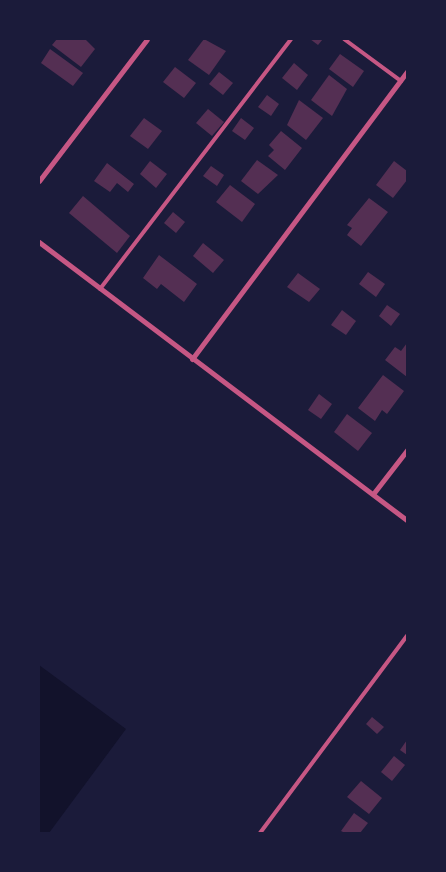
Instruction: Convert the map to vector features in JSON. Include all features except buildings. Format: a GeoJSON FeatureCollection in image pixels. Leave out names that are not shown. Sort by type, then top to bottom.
{"type":"FeatureCollection","features":[{"type":"Feature","properties":{"kind":"street"},"geometry":{"type":"LineString","coordinates":[[39,181],[146,39]]}},
{"type":"Feature","properties":{"kind":"street"},"geometry":{"type":"LineString","coordinates":[[192,358],[407,72]]}},
{"type":"Feature","properties":{"kind":"street"},"geometry":{"type":"LineString","coordinates":[[39,242],[407,520]]}},
{"type":"Feature","properties":{"kind":"street"},"geometry":{"type":"LineString","coordinates":[[373,494],[407,450]]}},
{"type":"Feature","properties":{"kind":"lane"},"geometry":{"type":"LineString","coordinates":[[100,289],[291,39]]}},
{"type":"Feature","properties":{"kind":"lane"},"geometry":{"type":"LineString","coordinates":[[344,39],[400,81]]}},
{"type":"Feature","properties":{"kind":"lane"},"geometry":{"type":"LineString","coordinates":[[260,833],[407,636]]}},
{"type":"Feature","properties":{"kind":"shaded area"},"geometry":{"type":"Polygon","coordinates":[[[39,665],[126,729],[49,833],[39,833],[39,665]]]}}]}
